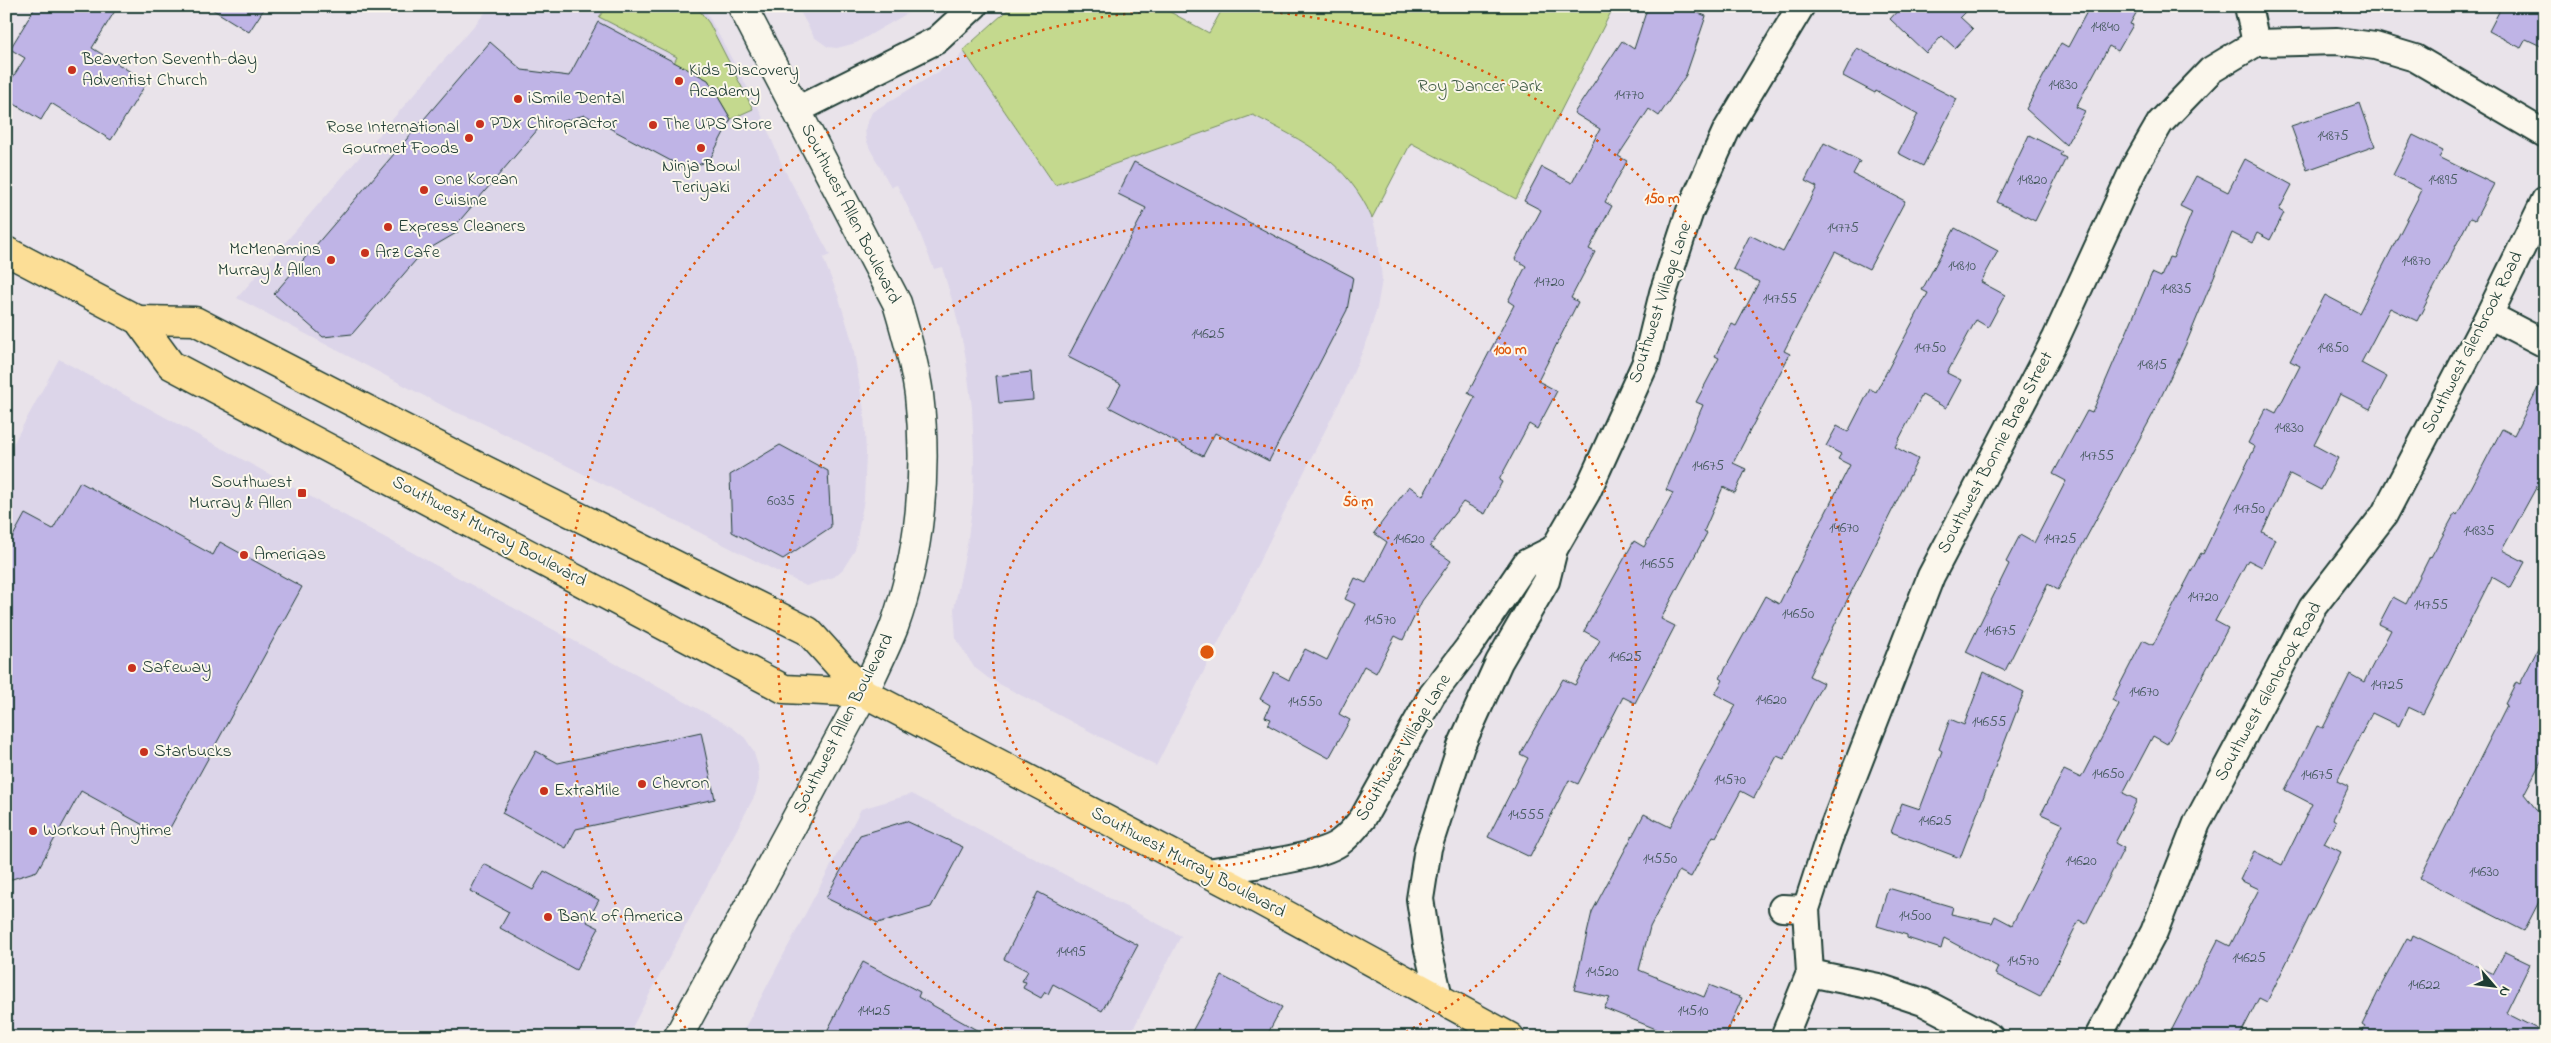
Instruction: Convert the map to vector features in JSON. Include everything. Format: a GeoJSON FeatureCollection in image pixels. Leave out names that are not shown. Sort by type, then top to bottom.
{"type":"FeatureCollection","features":[{"type":"Feature","properties":{"kind":"main road","name":"Southwest Murray Boulevard"},"geometry":{"type":"LineString","coordinates":[[6,251],[138,320],[171,365],[784,689],[864,693]]}},
{"type":"Feature","properties":{"kind":"main road","name":"Southwest Murray Boulevard"},"geometry":{"type":"LineString","coordinates":[[138,320],[195,320],[485,470],[808,631],[864,693],[1207,872],[1510,1037]]}},
{"type":"Feature","properties":{"kind":"street","name":"Southwest Allen Boulevard"},"geometry":{"type":"LineString","coordinates":[[678,1037],[864,693],[894,626],[909,576],[915,544],[922,437],[919,394],[910,346],[897,303],[742,6]]}},
{"type":"Feature","properties":{"kind":"street"},"geometry":{"type":"LineString","coordinates":[[797,110],[937,40],[974,6]]}},
{"type":"Feature","properties":{"kind":"street","name":"Southwest Village Lane"},"geometry":{"type":"LineString","coordinates":[[1439,997],[1426,945],[1420,899],[1428,848],[1461,746],[1499,662],[1546,581],[1554,549],[1587,492],[1646,362],[1663,293],[1698,193],[1726,131],[1801,6]]}},
{"type":"Feature","properties":{"kind":"street"},"geometry":{"type":"LineString","coordinates":[[2248,6],[2256,43]]}},
{"type":"Feature","properties":{"kind":"street","name":"Southwest Bonnie Brae Street"},"geometry":{"type":"LineString","coordinates":[[1784,1037],[1810,973],[1794,909],[1828,841],[1931,576],[2056,338],[2135,166],[2160,123],[2211,70],[2256,43],[2337,41],[2376,46],[2415,58],[2545,134]]}},
{"type":"Feature","properties":{"kind":"street","name":"Southwest Glenbrook Road"},"geometry":{"type":"LineString","coordinates":[[2098,1037],[2154,932],[2197,823],[2312,608],[2384,514],[2489,315],[2545,200]]}},
{"type":"Feature","properties":{"kind":"street"},"geometry":{"type":"LineString","coordinates":[[2489,315],[2545,344]]}},
{"type":"Feature","properties":{"kind":"street","name":"Southwest Village Lane"},"geometry":{"type":"LineString","coordinates":[[1207,872],[1317,852],[1338,844],[1352,832],[1363,818],[1432,695],[1468,648],[1526,563],[1554,549]]}},
{"type":"Feature","properties":{"kind":"street"},"geometry":{"type":"LineString","coordinates":[[1810,973],[1878,987],[1914,999],[1990,1037]]}},
{"type":"Feature","properties":{"kind":"shaded area"},"geometry":{"type":"Polygon","coordinates":[[[491,6],[703,6],[759,109],[783,167],[830,255],[823,258],[839,298],[852,341],[864,411],[866,454],[864,499],[855,550],[843,569],[834,577],[806,586],[478,421],[453,411],[237,298],[491,6]]]}},
{"type":"Feature","properties":{"kind":"shaded area"},"geometry":{"type":"Polygon","coordinates":[[[797,6],[920,6],[856,43],[837,48],[828,47],[814,37],[797,6]]]}},
{"type":"Feature","properties":{"kind":"shaded area"},"geometry":{"type":"Polygon","coordinates":[[[963,50],[1055,185],[1253,115],[1309,145],[1334,163],[1358,190],[1372,218],[1378,237],[1382,280],[1377,308],[1367,341],[1347,387],[1156,766],[988,678],[974,667],[956,639],[954,609],[967,545],[973,501],[972,408],[965,353],[942,267],[934,269],[917,226],[897,185],[891,187],[870,149],[865,129],[872,112],[958,60],[963,50]]]}},
{"type":"Feature","properties":{"kind":"shaded area"},"geometry":{"type":"Polygon","coordinates":[[[59,359],[733,728],[745,738],[753,750],[758,766],[759,780],[755,795],[627,1037],[6,1037],[6,457],[59,359]]]}},
{"type":"Feature","properties":{"kind":"shaded area"},"geometry":{"type":"Polygon","coordinates":[[[912,794],[1181,936],[1129,1037],[740,1037],[861,809],[912,794]]]}},
{"type":"Feature","properties":{"kind":"green space"},"geometry":{"type":"Polygon","coordinates":[[[608,6],[696,6],[709,23],[753,109],[731,119],[708,80],[674,63],[677,57],[599,17],[608,6]]]}},
{"type":"Feature","properties":{"kind":"green space","name":"Roy Dancer Park"},"geometry":{"type":"Polygon","coordinates":[[[1012,6],[1159,6],[1209,33],[1224,6],[1614,6],[1516,199],[1411,143],[1372,218],[1362,198],[1337,167],[1307,144],[1253,115],[1055,185],[963,50],[1012,6]]]}},
{"type":"Feature","properties":{"kind":"building","name":"Beaverton Seventh-day Adventist Church"},"geometry":{"type":"Polygon","coordinates":[[[36,6],[118,6],[92,48],[147,82],[111,140],[51,103],[41,120],[6,99],[6,88],[25,58],[10,49],[36,6]]]}},
{"type":"Feature","properties":{"kind":"building","name":"Beaverton Seventh-day Adventist Church"},"geometry":{"type":"Polygon","coordinates":[[[207,6],[266,6],[249,32],[207,6]]]}},
{"type":"Feature","properties":{"kind":"building"},"geometry":{"type":"Polygon","coordinates":[[[1648,6],[1698,6],[1696,12],[1706,16],[1686,75],[1659,116],[1649,109],[1618,156],[1627,161],[1605,202],[1612,206],[1589,249],[1595,252],[1571,298],[1578,302],[1538,381],[1557,391],[1537,429],[1529,424],[1499,480],[1502,482],[1485,514],[1463,502],[1430,546],[1451,561],[1422,601],[1403,640],[1395,636],[1376,673],[1364,666],[1339,714],[1350,720],[1329,758],[1268,725],[1271,719],[1265,717],[1270,705],[1260,699],[1274,672],[1289,680],[1305,649],[1327,660],[1355,604],[1345,599],[1355,578],[1366,583],[1387,542],[1374,533],[1409,486],[1423,496],[1475,397],[1468,393],[1514,305],[1508,301],[1526,266],[1515,259],[1541,210],[1524,201],[1542,167],[1572,183],[1600,129],[1574,113],[1622,41],[1634,49],[1648,6]]]}},
{"type":"Feature","properties":{"kind":"building"},"geometry":{"type":"Polygon","coordinates":[[[1902,6],[1971,6],[1960,17],[1973,29],[1955,48],[1942,36],[1926,53],[1890,19],[1902,6]]]}},
{"type":"Feature","properties":{"kind":"building"},"geometry":{"type":"Polygon","coordinates":[[[2090,6],[2140,6],[2130,24],[2133,25],[2118,51],[2109,46],[2076,107],[2085,111],[2066,145],[2026,109],[2061,43],[2068,47],[2090,6]]]}},
{"type":"Feature","properties":{"kind":"building"},"geometry":{"type":"Polygon","coordinates":[[[2502,6],[2545,6],[2545,48],[2526,39],[2521,48],[2489,31],[2502,6]]]}},
{"type":"Feature","properties":{"kind":"building"},"geometry":{"type":"Polygon","coordinates":[[[598,22],[708,80],[731,119],[709,161],[686,169],[585,115],[539,128],[455,226],[458,232],[422,253],[352,334],[323,337],[274,294],[490,42],[522,70],[569,76],[598,22]]]}},
{"type":"Feature","properties":{"kind":"building"},"geometry":{"type":"Polygon","coordinates":[[[1857,48],[1957,99],[1923,166],[1898,153],[1918,114],[1876,91],[1875,93],[1843,76],[1857,48]]]}},
{"type":"Feature","properties":{"kind":"building"},"geometry":{"type":"Polygon","coordinates":[[[2360,103],[2375,146],[2307,170],[2291,126],[2360,103]]]}},
{"type":"Feature","properties":{"kind":"building"},"geometry":{"type":"Polygon","coordinates":[[[2029,135],[2062,152],[2060,155],[2066,158],[2035,221],[1997,202],[2029,135]]]}},
{"type":"Feature","properties":{"kind":"building"},"geometry":{"type":"Polygon","coordinates":[[[2413,135],[2443,150],[2439,157],[2494,184],[2475,220],[2470,218],[2417,321],[2390,308],[2361,363],[2387,377],[2370,409],[2340,394],[2314,445],[2338,458],[2321,490],[2290,474],[2262,532],[2275,539],[2262,567],[2248,560],[2215,621],[2228,628],[2167,744],[2153,736],[2123,793],[2137,800],[2115,843],[2124,848],[2086,924],[2079,920],[2040,997],[1995,974],[1998,967],[1944,938],[1941,949],[1907,938],[1907,935],[1877,926],[1888,888],[1953,907],[1951,914],[1992,923],[1995,916],[2012,925],[2063,824],[2041,814],[2064,770],[2081,778],[2119,704],[2112,700],[2143,640],[2153,645],[2201,553],[2203,554],[2255,447],[2248,443],[2266,408],[2276,413],[2300,366],[2290,361],[2325,295],[2359,313],[2422,190],[2393,175],[2413,135]]]}},
{"type":"Feature","properties":{"kind":"building"},"geometry":{"type":"Polygon","coordinates":[[[1824,143],[1860,161],[1853,174],[1905,201],[1869,269],[1835,252],[1784,351],[1790,354],[1733,463],[1746,469],[1735,493],[1723,487],[1704,531],[1707,533],[1661,619],[1675,626],[1635,703],[1623,697],[1578,784],[1569,780],[1530,857],[1488,837],[1528,758],[1520,754],[1563,679],[1575,685],[1600,640],[1584,631],[1634,541],[1644,547],[1673,493],[1666,490],[1703,405],[1696,402],[1719,358],[1715,356],[1732,324],[1736,326],[1759,282],[1733,269],[1750,235],[1783,252],[1817,187],[1805,181],[1824,143]]]}},
{"type":"Feature","properties":{"kind":"building"},"geometry":{"type":"Polygon","coordinates":[[[2245,159],[2292,185],[2279,210],[2284,213],[2270,240],[2257,233],[2252,243],[2232,233],[2186,344],[2153,414],[2058,590],[2048,584],[2005,671],[1966,652],[2009,564],[2006,562],[2020,535],[2034,543],[2066,481],[2053,474],[2087,411],[2092,413],[2152,273],[2161,277],[2169,257],[2173,258],[2192,212],[2180,206],[2196,176],[2228,192],[2245,159]]]}},
{"type":"Feature","properties":{"kind":"building"},"geometry":{"type":"Polygon","coordinates":[[[1134,162],[1353,277],[1347,310],[1269,461],[1215,433],[1203,456],[1109,407],[1121,384],[1068,357],[1146,208],[1118,194],[1134,162]]]}},
{"type":"Feature","properties":{"kind":"building"},"geometry":{"type":"Polygon","coordinates":[[[1955,228],[1998,251],[1981,282],[2005,295],[1988,327],[1976,320],[1947,373],[1961,380],[1946,408],[1922,395],[1895,447],[1918,459],[1809,676],[1823,683],[1784,759],[1777,756],[1754,798],[1741,791],[1716,837],[1713,836],[1691,877],[1679,871],[1650,927],[1639,970],[1704,997],[1709,985],[1742,998],[1725,1037],[1659,1037],[1661,1031],[1604,1008],[1610,998],[1574,990],[1592,912],[1644,814],[1670,827],[1736,705],[1715,694],[1723,680],[1720,678],[1765,596],[1779,604],[1850,465],[1838,459],[1841,454],[1826,446],[1837,426],[1848,432],[1870,389],[1876,392],[1928,293],[1922,290],[1955,228]]]}},
{"type":"Feature","properties":{"kind":"building"},"geometry":{"type":"Polygon","coordinates":[[[1031,372],[1033,400],[999,403],[996,376],[1031,372]]]}},
{"type":"Feature","properties":{"kind":"building"},"geometry":{"type":"Polygon","coordinates":[[[2545,374],[2545,490],[2537,486],[2502,550],[2525,562],[2511,588],[2492,577],[2423,714],[2408,707],[2399,726],[2372,713],[2337,781],[2349,787],[2333,819],[2336,821],[2324,843],[2341,852],[2267,1002],[2259,998],[2239,1037],[2168,1037],[2218,940],[2230,946],[2259,889],[2240,880],[2254,851],[2282,865],[2312,804],[2285,790],[2317,726],[2323,728],[2350,674],[2364,682],[2391,630],[2379,624],[2393,597],[2406,604],[2430,556],[2455,513],[2457,515],[2502,429],[2514,435],[2545,374]]]}},
{"type":"Feature","properties":{"kind":"building"},"geometry":{"type":"Polygon","coordinates":[[[780,445],[828,471],[831,527],[783,559],[732,532],[730,475],[780,445]]]}},
{"type":"Feature","properties":{"kind":"building","name":"Safeway"},"geometry":{"type":"Polygon","coordinates":[[[80,482],[213,555],[220,542],[302,587],[165,837],[81,791],[37,871],[6,881],[6,549],[25,514],[53,529],[80,482]]]}},
{"type":"Feature","properties":{"kind":"building"},"geometry":{"type":"Polygon","coordinates":[[[2545,635],[2545,754],[2524,794],[2536,809],[2545,813],[2545,890],[2524,931],[2420,878],[2507,705],[2505,704],[2516,682],[2520,684],[2545,635]]]}},
{"type":"Feature","properties":{"kind":"building"},"geometry":{"type":"Polygon","coordinates":[[[1984,672],[2024,692],[1960,858],[1891,832],[1902,803],[1920,809],[1942,751],[1939,749],[1950,719],[1964,725],[1984,672]]]}},
{"type":"Feature","properties":{"kind":"building","name":"Chevron"},"geometry":{"type":"Polygon","coordinates":[[[701,732],[715,799],[576,829],[566,848],[502,813],[536,751],[558,763],[701,732]]]}},
{"type":"Feature","properties":{"kind":"building"},"geometry":{"type":"Polygon","coordinates":[[[906,821],[963,847],[931,907],[878,923],[826,898],[860,835],[906,821]]]}},
{"type":"Feature","properties":{"kind":"building","name":"Bank of America"},"geometry":{"type":"Polygon","coordinates":[[[484,864],[533,890],[544,871],[599,900],[587,922],[599,928],[576,970],[500,928],[509,912],[470,891],[484,864]]]}},
{"type":"Feature","properties":{"kind":"building"},"geometry":{"type":"Polygon","coordinates":[[[1038,892],[1138,945],[1102,1011],[1053,984],[1048,994],[1045,992],[1041,998],[1023,988],[1026,982],[1022,981],[1028,971],[1004,959],[1038,892]]]}},
{"type":"Feature","properties":{"kind":"building"},"geometry":{"type":"Polygon","coordinates":[[[2413,935],[2493,974],[2505,952],[2530,964],[2506,1013],[2545,1033],[2545,1037],[2360,1037],[2365,1027],[2362,1025],[2382,984],[2407,938],[2411,940],[2413,935]]]}},
{"type":"Feature","properties":{"kind":"building"},"geometry":{"type":"Polygon","coordinates":[[[863,962],[920,992],[918,997],[989,1037],[824,1037],[863,962]]]}},
{"type":"Feature","properties":{"kind":"building"},"geometry":{"type":"Polygon","coordinates":[[[1222,976],[1282,1007],[1266,1037],[1189,1037],[1222,976]]]}},
{"type":"Feature","properties":{"kind":"place","name":"Beaverton Seventh-day Adventist Church"},"geometry":{"type":"Point","coordinates":[72,70]}},
{"type":"Feature","properties":{"kind":"place","name":"Kids Discovery Academy"},"geometry":{"type":"Point","coordinates":[679,81]}},
{"type":"Feature","properties":{"kind":"place","name":"iSmile Dental"},"geometry":{"type":"Point","coordinates":[518,99]}},
{"type":"Feature","properties":{"kind":"place","name":"PDX Chiropractor"},"geometry":{"type":"Point","coordinates":[480,124]}},
{"type":"Feature","properties":{"kind":"place","name":"The UPS Store"},"geometry":{"type":"Point","coordinates":[653,125]}},
{"type":"Feature","properties":{"kind":"place","name":"Rose International Gourmet Foods"},"geometry":{"type":"Point","coordinates":[469,138]}},
{"type":"Feature","properties":{"kind":"place","name":"Ninja Bowl Teriyaki"},"geometry":{"type":"Point","coordinates":[701,148]}},
{"type":"Feature","properties":{"kind":"place","name":"One Korean Cuisine"},"geometry":{"type":"Point","coordinates":[424,190]}},
{"type":"Feature","properties":{"kind":"place","name":"Express Cleaners"},"geometry":{"type":"Point","coordinates":[388,227]}},
{"type":"Feature","properties":{"kind":"place","name":"Arz Cafe"},"geometry":{"type":"Point","coordinates":[365,253]}},
{"type":"Feature","properties":{"kind":"place","name":"McMenamins Murray & Allen"},"geometry":{"type":"Point","coordinates":[331,260]}},
{"type":"Feature","properties":{"kind":"place","name":"Southwest Murray & Allen"},"geometry":{"type":"Point","coordinates":[302,493]}},
{"type":"Feature","properties":{"kind":"place","name":"AmeriGas"},"geometry":{"type":"Point","coordinates":[244,555]}},
{"type":"Feature","properties":{"kind":"place","name":"Safeway"},"geometry":{"type":"Point","coordinates":[132,668]}},
{"type":"Feature","properties":{"kind":"place","name":"Starbucks"},"geometry":{"type":"Point","coordinates":[144,752]}},
{"type":"Feature","properties":{"kind":"place","name":"Chevron"},"geometry":{"type":"Point","coordinates":[642,784]}},
{"type":"Feature","properties":{"kind":"place","name":"ExtraMile"},"geometry":{"type":"Point","coordinates":[544,791]}},
{"type":"Feature","properties":{"kind":"place","name":"Workout Anytime"},"geometry":{"type":"Point","coordinates":[33,831]}},
{"type":"Feature","properties":{"kind":"place","name":"Bank of America"},"geometry":{"type":"Point","coordinates":[548,917]}}]}
